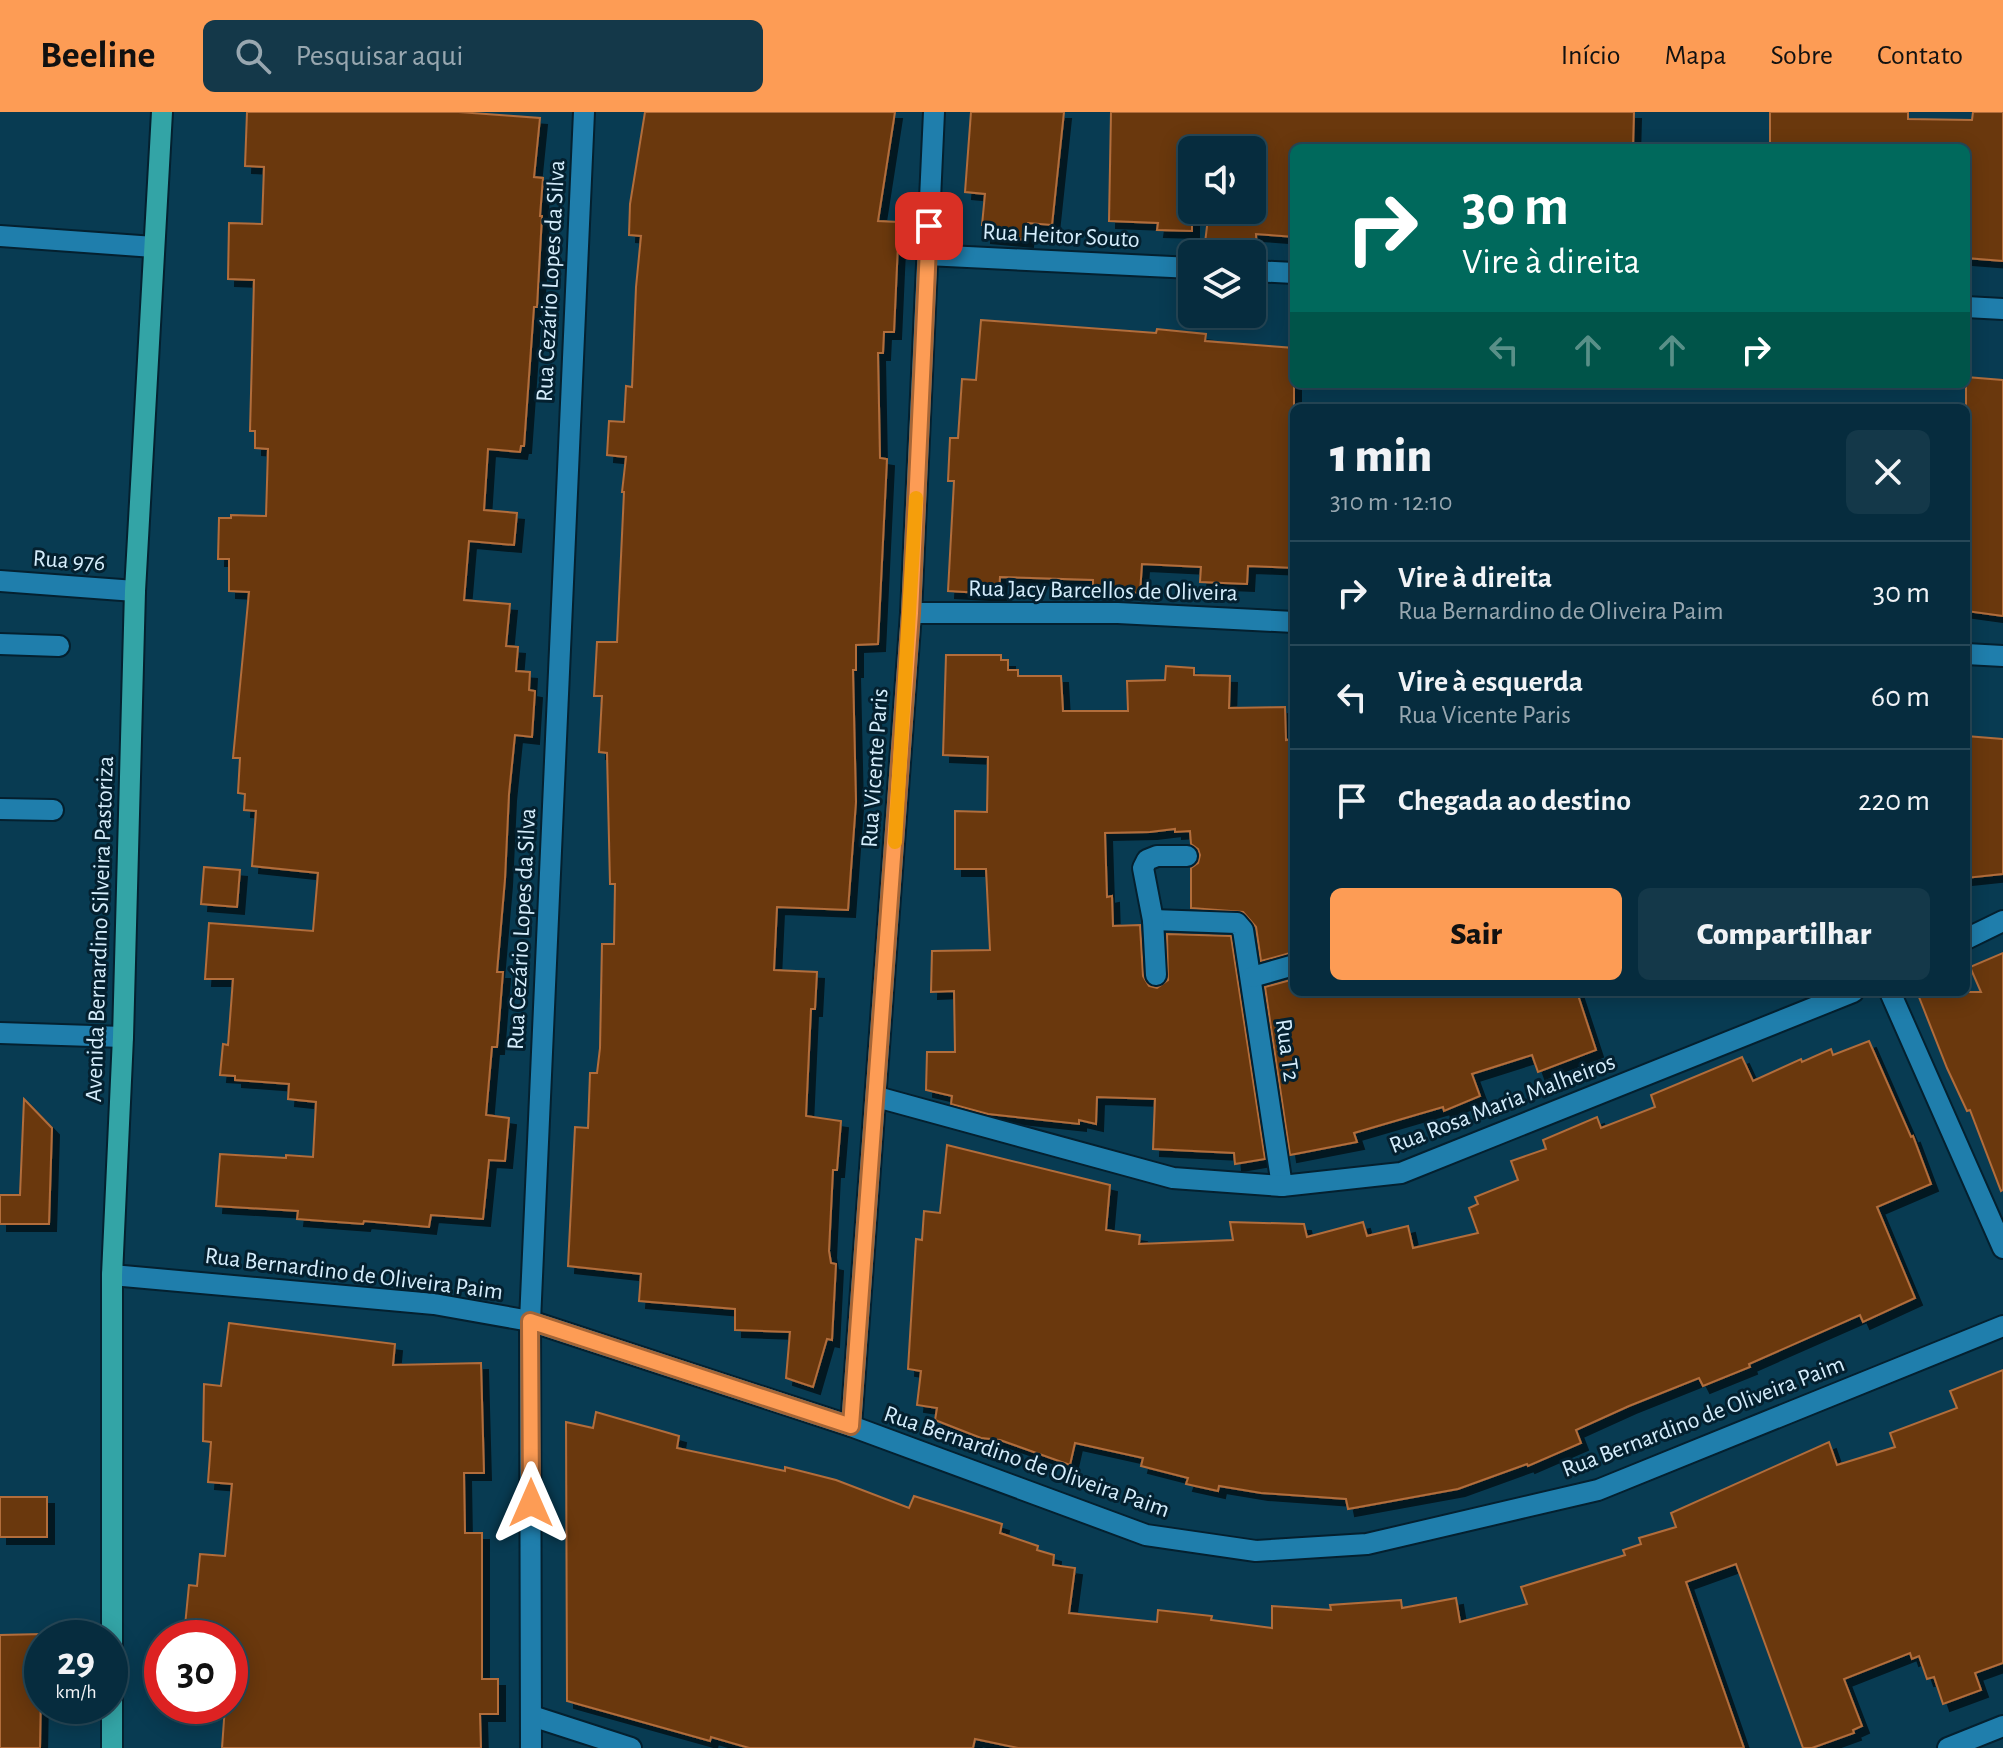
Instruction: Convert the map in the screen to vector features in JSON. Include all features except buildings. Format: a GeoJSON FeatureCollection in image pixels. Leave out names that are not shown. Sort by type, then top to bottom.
{"type":"FeatureCollection","features":[{"type":"Feature","properties":{"kind":"main road","name":"Avenida Bernardino Silveira Pastoriza"},"geometry":{"type":"LineString","coordinates":[[112,1748],[112,1275],[123,1037],[135,591],[162,112]]}},
{"type":"Feature","properties":{"kind":"street","name":"Rua Cezário Lopes da Silva"},"geometry":{"type":"LineString","coordinates":[[531,1748],[530,1321],[584,112]]}},
{"type":"Feature","properties":{"kind":"street","name":"Rua Vicente Paris"},"geometry":{"type":"LineString","coordinates":[[851,1426],[911,613],[934,112]]}},
{"type":"Feature","properties":{"kind":"street"},"geometry":{"type":"LineString","coordinates":[[0,236],[154,247]]}},
{"type":"Feature","properties":{"kind":"street","name":"Rua Heitor Souto"},"geometry":{"type":"LineString","coordinates":[[927,255],[1178,267]]}},
{"type":"Feature","properties":{"kind":"street"},"geometry":{"type":"LineString","coordinates":[[1266,272],[1290,273]]}},
{"type":"Feature","properties":{"kind":"street"},"geometry":{"type":"LineString","coordinates":[[1970,307],[2003,309]]}},
{"type":"Feature","properties":{"kind":"street","name":"Rua 976"},"geometry":{"type":"LineString","coordinates":[[0,581],[135,591]]}},
{"type":"Feature","properties":{"kind":"street","name":"Rua Jacy Barcellos de Oliveira"},"geometry":{"type":"LineString","coordinates":[[911,613],[1118,613],[1290,622]]}},
{"type":"Feature","properties":{"kind":"street"},"geometry":{"type":"LineString","coordinates":[[0,644],[59,646]]}},
{"type":"Feature","properties":{"kind":"street"},"geometry":{"type":"LineString","coordinates":[[1970,654],[2003,656]]}},
{"type":"Feature","properties":{"kind":"street"},"geometry":{"type":"LineString","coordinates":[[0,809],[53,810]]}},
{"type":"Feature","properties":{"kind":"street"},"geometry":{"type":"LineString","coordinates":[[1156,975],[1153,920],[1143,868],[1147,860],[1157,856],[1187,856]]}},
{"type":"Feature","properties":{"kind":"street","name":"Rua T2"},"geometry":{"type":"LineString","coordinates":[[1153,920],[1237,923],[1243,930],[1282,1186]]}},
{"type":"Feature","properties":{"kind":"street"},"geometry":{"type":"LineString","coordinates":[[1970,937],[2003,921]]}},
{"type":"Feature","properties":{"kind":"street"},"geometry":{"type":"LineString","coordinates":[[1252,977],[1290,966]]}},
{"type":"Feature","properties":{"kind":"street","name":"Rua Rosa Maria Malheiros"},"geometry":{"type":"LineString","coordinates":[[877,1097],[1173,1178],[1282,1186],[1401,1173],[1843,996]]}},
{"type":"Feature","properties":{"kind":"street"},"geometry":{"type":"LineString","coordinates":[[1892,996],[2003,1248]]}},
{"type":"Feature","properties":{"kind":"street"},"geometry":{"type":"LineString","coordinates":[[0,1033],[123,1037]]}},
{"type":"Feature","properties":{"kind":"street","name":"Rua Bernardino de Oliveira Paim"},"geometry":{"type":"LineString","coordinates":[[112,1275],[434,1304],[530,1321],[851,1426],[1146,1535],[1256,1551],[1367,1544],[1598,1490],[2003,1326]]}},
{"type":"Feature","properties":{"kind":"street"},"geometry":{"type":"LineString","coordinates":[[532,1716],[631,1748]]}},
{"type":"Feature","properties":{"kind":"street"},"geometry":{"type":"LineString","coordinates":[[1948,1748],[2003,1726]]}},
{"type":"Feature","properties":{"kind":"slow traffic"},"geometry":{"type":"LineString","coordinates":[[895,842],[916,498]]}},
{"type":"Feature","properties":{"kind":"route"},"geometry":{"type":"LineString","coordinates":[[531,1503],[530,1321],[851,1426],[911,613],[929,226]]}}]}
